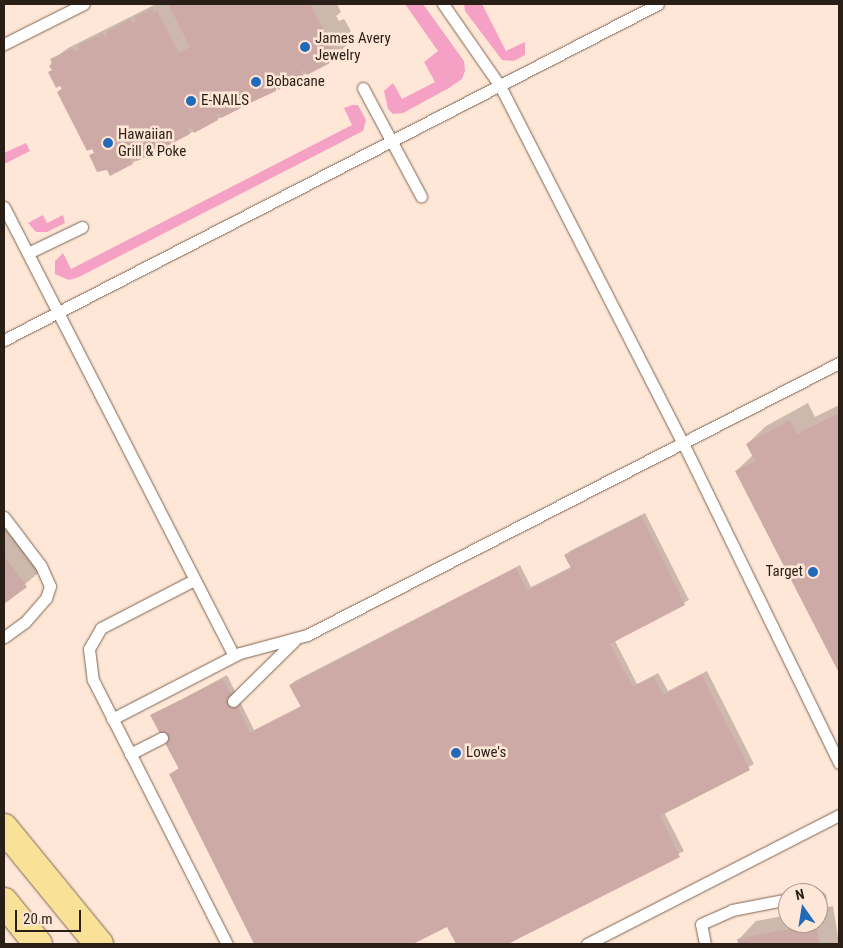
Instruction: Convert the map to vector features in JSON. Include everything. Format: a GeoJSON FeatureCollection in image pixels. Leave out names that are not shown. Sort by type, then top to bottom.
{"type":"FeatureCollection","features":[{"type":"Feature","properties":{"kind":"main road"},"geometry":{"type":"LineString","coordinates":[[4,828],[99,944]]}},
{"type":"Feature","properties":{"kind":"main road"},"geometry":{"type":"LineString","coordinates":[[4,902],[38,944]]}},
{"type":"Feature","properties":{"kind":"lane"},"geometry":{"type":"LineString","coordinates":[[4,44],[84,4]]}},
{"type":"Feature","properties":{"kind":"lane"},"geometry":{"type":"LineString","coordinates":[[443,4],[500,86],[682,443],[839,763]]}},
{"type":"Feature","properties":{"kind":"lane"},"geometry":{"type":"LineString","coordinates":[[4,340],[658,4]]}},
{"type":"Feature","properties":{"kind":"lane"},"geometry":{"type":"LineString","coordinates":[[363,88],[420,196]]}},
{"type":"Feature","properties":{"kind":"lane"},"geometry":{"type":"LineString","coordinates":[[4,207],[56,312],[234,656]]}},
{"type":"Feature","properties":{"kind":"lane"},"geometry":{"type":"LineString","coordinates":[[28,253],[82,227]]}},
{"type":"Feature","properties":{"kind":"lane"},"geometry":{"type":"LineString","coordinates":[[112,719],[234,656],[296,639],[839,363]]}},
{"type":"Feature","properties":{"kind":"lane"},"geometry":{"type":"LineString","coordinates":[[4,517],[42,566],[50,586],[46,598],[25,622],[4,637]]}},
{"type":"Feature","properties":{"kind":"lane"},"geometry":{"type":"LineString","coordinates":[[194,580],[101,628],[90,650],[91,665],[93,680],[112,719],[227,944]]}},
{"type":"Feature","properties":{"kind":"lane"},"geometry":{"type":"LineString","coordinates":[[233,701],[296,639]]}},
{"type":"Feature","properties":{"kind":"lane"},"geometry":{"type":"LineString","coordinates":[[130,754],[162,738]]}},
{"type":"Feature","properties":{"kind":"lane"},"geometry":{"type":"LineString","coordinates":[[587,944],[839,815]]}},
{"type":"Feature","properties":{"kind":"lane"},"geometry":{"type":"LineString","coordinates":[[705,944],[702,924],[732,910],[778,901]]}},
{"type":"Feature","properties":{"kind":"shaded area"},"geometry":{"type":"Polygon","coordinates":[[[405,4],[423,4],[464,61],[465,71],[462,79],[449,88],[403,113],[393,114],[388,109],[384,91],[393,83],[402,99],[435,82],[424,62],[438,51],[405,4]]]}},
{"type":"Feature","properties":{"kind":"shaded area"},"geometry":{"type":"Polygon","coordinates":[[[464,4],[482,4],[506,51],[525,42],[525,55],[514,61],[502,60],[465,11],[464,4]]]}},
{"type":"Feature","properties":{"kind":"shaded area"},"geometry":{"type":"Polygon","coordinates":[[[358,105],[366,120],[363,131],[79,277],[69,280],[55,274],[55,261],[63,253],[71,269],[352,125],[344,108],[358,105]]]}},
{"type":"Feature","properties":{"kind":"shaded area"},"geometry":{"type":"Polygon","coordinates":[[[26,143],[30,151],[4,164],[4,153],[26,143]]]}},
{"type":"Feature","properties":{"kind":"shaded area"},"geometry":{"type":"Polygon","coordinates":[[[43,215],[47,223],[63,215],[65,223],[47,232],[36,232],[28,223],[43,215]]]}},
{"type":"Feature","properties":{"kind":"building"},"geometry":{"type":"Polygon","coordinates":[[[310,4],[324,31],[318,33],[321,38],[326,36],[333,50],[328,53],[330,63],[307,75],[304,70],[301,72],[303,77],[278,90],[275,84],[276,91],[250,103],[248,98],[244,100],[247,105],[221,118],[219,113],[216,115],[218,120],[194,133],[191,127],[188,129],[190,134],[165,147],[162,142],[159,143],[162,149],[137,161],[135,156],[130,158],[133,164],[110,176],[107,170],[97,172],[89,155],[94,153],[92,149],[87,151],[57,92],[62,89],[60,86],[56,88],[48,72],[52,70],[49,66],[53,64],[50,59],[73,48],[75,52],[80,50],[77,46],[103,33],[105,37],[107,36],[106,32],[130,19],[133,23],[136,22],[134,17],[152,9],[154,13],[157,11],[179,53],[190,47],[169,5],[310,4]]]}},
{"type":"Feature","properties":{"kind":"building","name":"Target"},"geometry":{"type":"Polygon","coordinates":[[[839,413],[839,673],[735,471],[755,461],[746,444],[790,420],[797,434],[839,413]]]}},
{"type":"Feature","properties":{"kind":"building","name":"Lowe's"},"geometry":{"type":"Polygon","coordinates":[[[641,516],[685,605],[610,644],[633,687],[654,677],[663,695],[702,675],[750,770],[660,816],[680,857],[508,944],[456,944],[447,927],[413,944],[254,944],[169,774],[179,769],[150,715],[223,679],[250,733],[301,707],[289,685],[516,568],[527,591],[571,568],[564,555],[641,516]]]}},
{"type":"Feature","properties":{"kind":"building"},"geometry":{"type":"Polygon","coordinates":[[[4,556],[27,587],[4,604],[4,556]]]}},
{"type":"Feature","properties":{"kind":"building"},"geometry":{"type":"Polygon","coordinates":[[[778,931],[778,933],[818,933],[820,944],[738,944],[737,939],[778,931]]]}},
{"type":"Feature","properties":{"kind":"place","name":"James Avery Jewelry"},"geometry":{"type":"Point","coordinates":[305,47]}},
{"type":"Feature","properties":{"kind":"place","name":"Bobacane"},"geometry":{"type":"Point","coordinates":[256,82]}},
{"type":"Feature","properties":{"kind":"place","name":"E-NAILS"},"geometry":{"type":"Point","coordinates":[191,101]}},
{"type":"Feature","properties":{"kind":"place","name":"Hawaiian Grill & Poke"},"geometry":{"type":"Point","coordinates":[108,143]}},
{"type":"Feature","properties":{"kind":"place","name":"Target"},"geometry":{"type":"Point","coordinates":[813,572]}},
{"type":"Feature","properties":{"kind":"place","name":"Lowe's"},"geometry":{"type":"Point","coordinates":[456,753]}}]}
